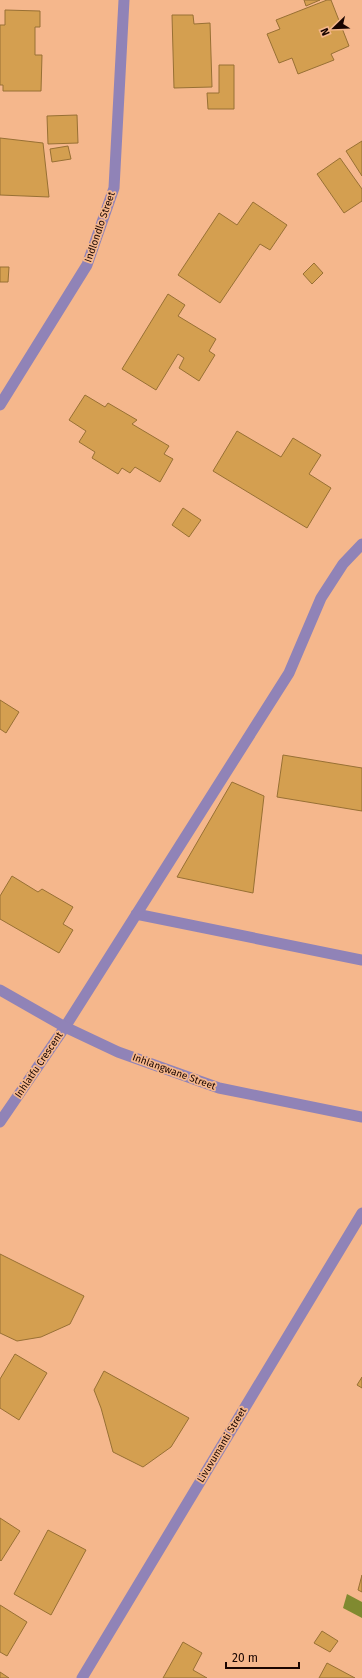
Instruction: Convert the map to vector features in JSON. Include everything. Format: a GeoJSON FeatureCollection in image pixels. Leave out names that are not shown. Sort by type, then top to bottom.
{"type":"FeatureCollection","features":[{"type":"Feature","properties":{"kind":"street","name":"Indlondlo Street"},"geometry":{"type":"LineString","coordinates":[[0,405],[87,265],[114,188],[124,0]]}},
{"type":"Feature","properties":{"kind":"street","name":"Inhlatfu Crescent"},"geometry":{"type":"LineString","coordinates":[[0,1122],[65,1027],[289,673],[321,598],[343,564],[362,544]]}},
{"type":"Feature","properties":{"kind":"street"},"geometry":{"type":"LineString","coordinates":[[136,914],[362,960]]}},
{"type":"Feature","properties":{"kind":"street","name":"Inhlangwane Street"},"geometry":{"type":"LineString","coordinates":[[0,990],[65,1027],[118,1052],[219,1088],[362,1117]]}},
{"type":"Feature","properties":{"kind":"street","name":"Livuvumanti Street"},"geometry":{"type":"LineString","coordinates":[[82,1678],[362,1213]]}},
{"type":"Feature","properties":{"kind":"shaded area"},"geometry":{"type":"Polygon","coordinates":[[[347,1594],[362,1602],[362,1618],[343,1608],[347,1594]]]}},
{"type":"Feature","properties":{"kind":"building"},"geometry":{"type":"Polygon","coordinates":[[[304,0],[320,0],[306,6],[304,0]]]}},
{"type":"Feature","properties":{"kind":"building"},"geometry":{"type":"Polygon","coordinates":[[[327,0],[331,0],[349,46],[331,54],[334,60],[298,74],[292,58],[279,63],[267,34],[280,29],[276,20],[327,0]]]}},
{"type":"Feature","properties":{"kind":"building"},"geometry":{"type":"Polygon","coordinates":[[[5,10],[40,11],[40,27],[35,27],[35,55],[42,55],[41,91],[3,91],[3,85],[0,85],[0,25],[5,25],[5,10]]]}},
{"type":"Feature","properties":{"kind":"building"},"geometry":{"type":"Polygon","coordinates":[[[172,15],[193,15],[194,24],[210,23],[212,87],[174,88],[172,15]]]}},
{"type":"Feature","properties":{"kind":"building"},"geometry":{"type":"Polygon","coordinates":[[[219,65],[234,65],[234,109],[208,109],[207,93],[219,93],[219,65]]]}},
{"type":"Feature","properties":{"kind":"building"},"geometry":{"type":"Polygon","coordinates":[[[77,115],[78,143],[48,144],[47,116],[77,115]]]}},
{"type":"Feature","properties":{"kind":"building"},"geometry":{"type":"Polygon","coordinates":[[[0,138],[43,143],[49,197],[0,195],[0,138]]]}},
{"type":"Feature","properties":{"kind":"building"},"geometry":{"type":"Polygon","coordinates":[[[362,141],[362,176],[346,151],[362,141]]]}},
{"type":"Feature","properties":{"kind":"building"},"geometry":{"type":"Polygon","coordinates":[[[68,146],[71,159],[52,162],[50,149],[68,146]]]}},
{"type":"Feature","properties":{"kind":"building"},"geometry":{"type":"Polygon","coordinates":[[[340,158],[362,189],[362,201],[344,213],[317,174],[340,158]]]}},
{"type":"Feature","properties":{"kind":"building"},"geometry":{"type":"Polygon","coordinates":[[[253,202],[287,225],[270,250],[260,244],[220,303],[178,275],[219,213],[237,225],[253,202]]]}},
{"type":"Feature","properties":{"kind":"building"},"geometry":{"type":"Polygon","coordinates":[[[314,263],[323,273],[312,284],[303,274],[314,263]]]}},
{"type":"Feature","properties":{"kind":"building"},"geometry":{"type":"Polygon","coordinates":[[[0,267],[9,267],[8,282],[0,282],[0,267]]]}},
{"type":"Feature","properties":{"kind":"building"},"geometry":{"type":"Polygon","coordinates":[[[168,294],[185,305],[178,316],[216,339],[209,351],[215,355],[199,381],[179,368],[184,358],[178,354],[156,390],[122,369],[168,294]]]}},
{"type":"Feature","properties":{"kind":"building"},"geometry":{"type":"Polygon","coordinates":[[[85,395],[105,407],[108,403],[137,420],[132,424],[169,446],[164,454],[173,459],[160,482],[135,467],[130,473],[122,468],[118,474],[92,458],[95,452],[79,442],[86,431],[69,420],[85,395]]]}},
{"type":"Feature","properties":{"kind":"building"},"geometry":{"type":"Polygon","coordinates":[[[237,431],[281,457],[293,438],[321,455],[309,474],[331,488],[307,528],[213,471],[237,431]]]}},
{"type":"Feature","properties":{"kind":"building"},"geometry":{"type":"Polygon","coordinates":[[[183,508],[201,520],[189,537],[172,525],[183,508]]]}},
{"type":"Feature","properties":{"kind":"building"},"geometry":{"type":"Polygon","coordinates":[[[0,700],[19,712],[6,733],[0,729],[0,700]]]}},
{"type":"Feature","properties":{"kind":"building"},"geometry":{"type":"Polygon","coordinates":[[[283,755],[362,768],[362,811],[277,797],[283,755]]]}},
{"type":"Feature","properties":{"kind":"building"},"geometry":{"type":"Polygon","coordinates":[[[232,782],[264,796],[253,893],[177,877],[232,782]]]}},
{"type":"Feature","properties":{"kind":"building"},"geometry":{"type":"Polygon","coordinates":[[[12,876],[38,892],[42,889],[73,907],[63,924],[73,930],[59,953],[0,919],[0,896],[12,876]]]}},
{"type":"Feature","properties":{"kind":"building"},"geometry":{"type":"Polygon","coordinates":[[[0,1254],[84,1296],[70,1324],[41,1337],[17,1341],[0,1333],[0,1254]]]}},
{"type":"Feature","properties":{"kind":"building"},"geometry":{"type":"Polygon","coordinates":[[[15,1354],[47,1373],[19,1420],[0,1408],[0,1379],[15,1354]]]}},
{"type":"Feature","properties":{"kind":"building"},"geometry":{"type":"Polygon","coordinates":[[[104,1371],[189,1418],[171,1447],[143,1467],[113,1452],[101,1408],[94,1390],[104,1371]]]}},
{"type":"Feature","properties":{"kind":"building"},"geometry":{"type":"Polygon","coordinates":[[[362,1377],[362,1388],[357,1385],[362,1377]]]}},
{"type":"Feature","properties":{"kind":"building"},"geometry":{"type":"Polygon","coordinates":[[[0,1518],[20,1531],[1,1561],[0,1560],[0,1518]]]}},
{"type":"Feature","properties":{"kind":"building"},"geometry":{"type":"Polygon","coordinates":[[[48,1530],[86,1550],[51,1615],[14,1594],[48,1530]]]}},
{"type":"Feature","properties":{"kind":"building"},"geometry":{"type":"Polygon","coordinates":[[[362,1575],[362,1592],[358,1590],[362,1575]]]}},
{"type":"Feature","properties":{"kind":"building"},"geometry":{"type":"Polygon","coordinates":[[[0,1605],[27,1622],[7,1656],[0,1652],[0,1605]]]}},
{"type":"Feature","properties":{"kind":"building"},"geometry":{"type":"Polygon","coordinates":[[[322,1631],[338,1641],[330,1652],[314,1643],[322,1631]]]}},
{"type":"Feature","properties":{"kind":"building"},"geometry":{"type":"Polygon","coordinates":[[[183,1642],[202,1653],[193,1670],[207,1678],[163,1678],[183,1642]]]}},
{"type":"Feature","properties":{"kind":"building"},"geometry":{"type":"Polygon","coordinates":[[[327,1663],[355,1678],[319,1678],[327,1663]]]}},
{"type":"Feature","properties":{"kind":"building"},"geometry":{"type":"Polygon","coordinates":[[[0,1672],[9,1678],[0,1678],[0,1672]]]}}]}
